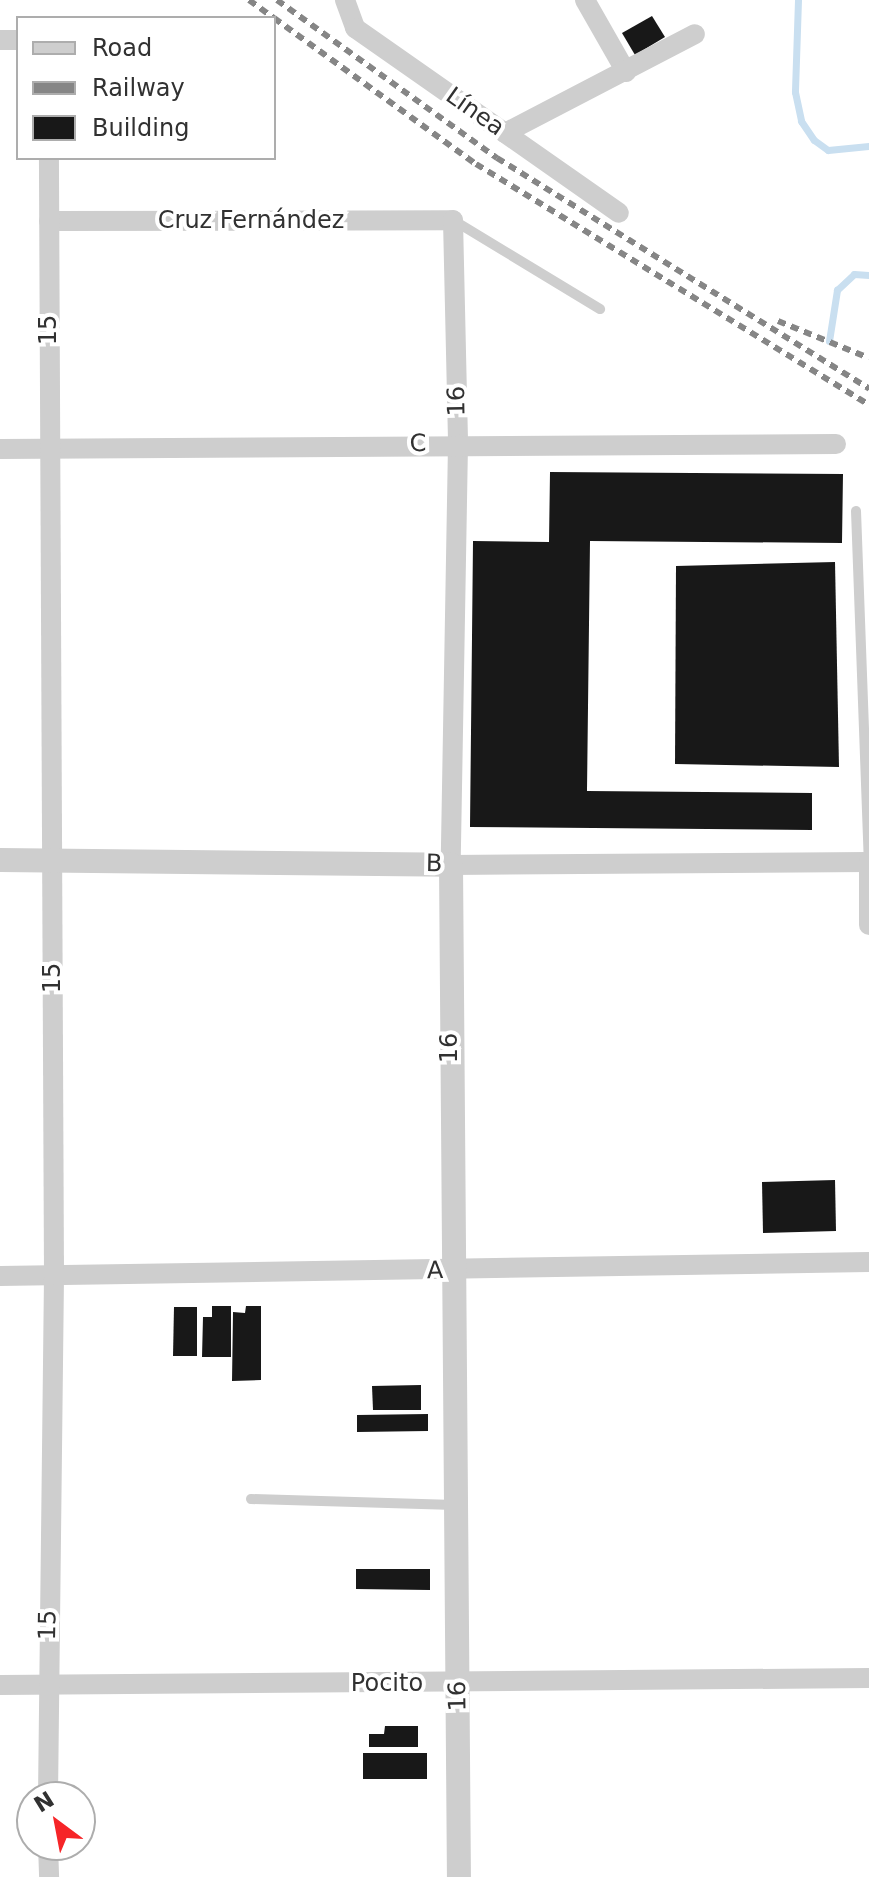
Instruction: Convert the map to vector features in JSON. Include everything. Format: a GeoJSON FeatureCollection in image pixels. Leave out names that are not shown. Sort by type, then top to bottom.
{"type":"FeatureCollection","features":[{"type":"Feature","properties":{"kind":"street","name":"Línea"},"geometry":{"type":"LineString","coordinates":[[345,0],[355,28],[619,213]]}},
{"type":"Feature","properties":{"kind":"street"},"geometry":{"type":"LineString","coordinates":[[585,0],[626,72]]}},
{"type":"Feature","properties":{"kind":"street"},"geometry":{"type":"LineString","coordinates":[[505,133],[695,34]]}},
{"type":"Feature","properties":{"kind":"street","name":"15"},"geometry":{"type":"LineString","coordinates":[[48,1781],[54,1275],[49,160]]}},
{"type":"Feature","properties":{"kind":"street","name":"Cruz Fernández"},"geometry":{"type":"LineString","coordinates":[[49,221],[453,220]]}},
{"type":"Feature","properties":{"kind":"street","name":"16"},"geometry":{"type":"LineString","coordinates":[[453,220],[458,444],[451,865],[450,1271],[459,1877]]}},
{"type":"Feature","properties":{"kind":"street","name":"C"},"geometry":{"type":"LineString","coordinates":[[0,449],[836,444]]}},
{"type":"Feature","properties":{"kind":"street","name":"B"},"geometry":{"type":"LineString","coordinates":[[0,860],[451,865],[869,862]]}},
{"type":"Feature","properties":{"kind":"street"},"geometry":{"type":"LineString","coordinates":[[869,862],[869,925]]}},
{"type":"Feature","properties":{"kind":"street","name":"A"},"geometry":{"type":"LineString","coordinates":[[0,1276],[869,1262]]}},
{"type":"Feature","properties":{"kind":"street","name":"Pocito"},"geometry":{"type":"LineString","coordinates":[[0,1685],[458,1684],[869,1678]]}},
{"type":"Feature","properties":{"kind":"lane"},"geometry":{"type":"LineString","coordinates":[[453,220],[600,309]]}},
{"type":"Feature","properties":{"kind":"lane"},"geometry":{"type":"LineString","coordinates":[[856,511],[869,862]]}},
{"type":"Feature","properties":{"kind":"lane"},"geometry":{"type":"LineString","coordinates":[[251,1499],[455,1505]]}},
{"type":"Feature","properties":{"kind":"building"},"geometry":{"type":"Polygon","coordinates":[[[652,16],[665,37],[635,55],[622,33],[652,16]]]}},
{"type":"Feature","properties":{"kind":"building"},"geometry":{"type":"Polygon","coordinates":[[[550,472],[843,474],[842,543],[590,541],[587,791],[812,793],[812,830],[470,827],[473,541],[549,542],[550,472]]]}},
{"type":"Feature","properties":{"kind":"building"},"geometry":{"type":"Polygon","coordinates":[[[835,562],[839,767],[675,764],[676,566],[835,562]]]}},
{"type":"Feature","properties":{"kind":"building"},"geometry":{"type":"Polygon","coordinates":[[[835,1180],[836,1231],[763,1233],[762,1182],[835,1180]]]}},
{"type":"Feature","properties":{"kind":"building"},"geometry":{"type":"Polygon","coordinates":[[[212,1306],[231,1306],[231,1357],[202,1357],[203,1317],[212,1317],[212,1306]]]}},
{"type":"Feature","properties":{"kind":"building"},"geometry":{"type":"Polygon","coordinates":[[[246,1306],[261,1306],[261,1380],[232,1381],[233,1312],[245,1313],[246,1306]]]}},
{"type":"Feature","properties":{"kind":"building"},"geometry":{"type":"Polygon","coordinates":[[[174,1307],[197,1307],[197,1356],[173,1356],[174,1307]]]}},
{"type":"Feature","properties":{"kind":"building"},"geometry":{"type":"Polygon","coordinates":[[[421,1385],[421,1410],[373,1410],[372,1386],[421,1385]]]}},
{"type":"Feature","properties":{"kind":"building"},"geometry":{"type":"Polygon","coordinates":[[[428,1414],[428,1431],[357,1432],[357,1415],[428,1414]]]}},
{"type":"Feature","properties":{"kind":"building"},"geometry":{"type":"Polygon","coordinates":[[[356,1569],[430,1569],[430,1590],[356,1589],[356,1569]]]}},
{"type":"Feature","properties":{"kind":"building"},"geometry":{"type":"Polygon","coordinates":[[[385,1726],[418,1726],[418,1747],[369,1747],[369,1734],[384,1734],[385,1726]]]}},
{"type":"Feature","properties":{"kind":"building"},"geometry":{"type":"Polygon","coordinates":[[[363,1753],[427,1753],[427,1779],[363,1779],[363,1753]]]}},
{"type":"Feature","properties":{"kind":"waterway"},"geometry":{"type":"LineString","coordinates":[[798,0],[795,92],[801,121],[814,140],[828,150],[869,146]]}},
{"type":"Feature","properties":{"kind":"waterway"},"geometry":{"type":"LineString","coordinates":[[829,341],[837,290],[854,274],[869,275]]}},
{"type":"Feature","properties":{"kind":"railway"},"geometry":{"type":"LineString","coordinates":[[249,0],[271,16]]}},
{"type":"Feature","properties":{"kind":"railway"},"geometry":{"type":"LineString","coordinates":[[277,0],[497,158],[869,389]]}},
{"type":"Feature","properties":{"kind":"railway"},"geometry":{"type":"LineString","coordinates":[[276,19],[476,164],[869,405]]}},
{"type":"Feature","properties":{"kind":"railway"},"geometry":{"type":"LineString","coordinates":[[778,321],[869,358]]}}]}
